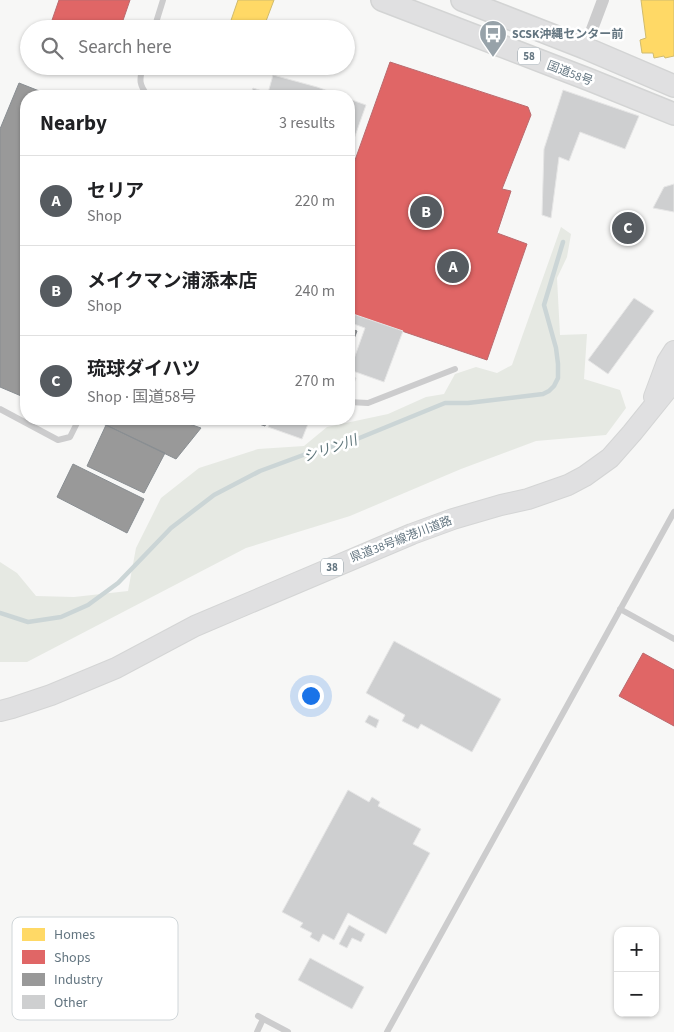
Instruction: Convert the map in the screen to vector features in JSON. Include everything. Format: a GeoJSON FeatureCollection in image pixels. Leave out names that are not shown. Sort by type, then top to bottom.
{"type":"FeatureCollection","features":[{"type":"Feature","properties":{"kind":"highway","name":"国道58号"},"geometry":{"type":"LineString","coordinates":[[382,0],[674,114]]}},
{"type":"Feature","properties":{"kind":"highway","name":"58"},"geometry":{"type":"LineString","coordinates":[[462,0],[585,48],[674,86]]}},
{"type":"Feature","properties":{"kind":"main road","name":"県道38号線港川道路"},"geometry":{"type":"LineString","coordinates":[[649,410],[667,362],[674,351]]}},
{"type":"Feature","properties":{"kind":"main road","name":"県道38号線港川道路"},"geometry":{"type":"LineString","coordinates":[[0,711],[51,695],[116,668],[195,626],[403,537],[452,519],[568,485],[585,476],[610,458],[674,381]]}},
{"type":"Feature","properties":{"kind":"street"},"geometry":{"type":"LineString","coordinates":[[585,48],[603,0]]}},
{"type":"Feature","properties":{"kind":"lane"},"geometry":{"type":"LineString","coordinates":[[157,20],[163,0]]}},
{"type":"Feature","properties":{"kind":"lane"},"geometry":{"type":"LineString","coordinates":[[141,75],[144,90]]}},
{"type":"Feature","properties":{"kind":"lane"},"geometry":{"type":"LineString","coordinates":[[355,402],[368,403],[455,369]]}},
{"type":"Feature","properties":{"kind":"lane"},"geometry":{"type":"LineString","coordinates":[[0,409],[20,420]]}},
{"type":"Feature","properties":{"kind":"lane"},"geometry":{"type":"LineString","coordinates":[[30,425],[58,440],[70,437],[76,425]]}},
{"type":"Feature","properties":{"kind":"lane"},"geometry":{"type":"LineString","coordinates":[[387,1032],[674,512]]}},
{"type":"Feature","properties":{"kind":"lane"},"geometry":{"type":"LineString","coordinates":[[620,609],[674,639]]}},
{"type":"Feature","properties":{"kind":"lane"},"geometry":{"type":"LineString","coordinates":[[257,1032],[261,1018],[288,1032]]}},
{"type":"Feature","properties":{"kind":"shaded area"},"geometry":{"type":"Polygon","coordinates":[[[561,227],[571,234],[567,257],[557,278],[560,335],[587,334],[584,379],[620,390],[626,408],[606,435],[536,441],[461,469],[350,516],[246,548],[27,662],[0,662],[0,562],[17,573],[36,596],[74,597],[128,591],[136,548],[161,498],[199,468],[258,449],[304,446],[327,427],[355,425],[355,421],[388,414],[426,397],[444,394],[455,374],[476,367],[497,373],[512,365],[561,227]]]}},
{"type":"Feature","properties":{"kind":"building: Homes"},"geometry":{"type":"Polygon","coordinates":[[[238,0],[274,0],[266,20],[231,20],[238,0]]]}},
{"type":"Feature","properties":{"kind":"building: Homes"},"geometry":{"type":"Polygon","coordinates":[[[641,0],[674,0],[674,56],[654,58],[653,53],[642,53],[640,40],[646,38],[641,0]]]}},
{"type":"Feature","properties":{"kind":"building: Shops"},"geometry":{"type":"Polygon","coordinates":[[[59,0],[130,0],[123,20],[52,20],[59,0]]]}},
{"type":"Feature","properties":{"kind":"building: Shops"},"geometry":{"type":"Polygon","coordinates":[[[390,62],[528,107],[531,115],[502,189],[511,191],[497,233],[527,244],[487,360],[355,315],[355,160],[390,62]]]}},
{"type":"Feature","properties":{"kind":"building: Shops"},"geometry":{"type":"Polygon","coordinates":[[[643,653],[674,670],[674,726],[619,696],[643,653]]]}},
{"type":"Feature","properties":{"kind":"building: Industry"},"geometry":{"type":"Polygon","coordinates":[[[19,83],[37,90],[20,90],[20,395],[0,387],[0,129],[19,83]]]}},
{"type":"Feature","properties":{"kind":"building: Industry"},"geometry":{"type":"Polygon","coordinates":[[[106,425],[192,425],[201,428],[176,459],[106,425]]]}},
{"type":"Feature","properties":{"kind":"building: Industry"},"geometry":{"type":"Polygon","coordinates":[[[106,425],[165,453],[144,493],[87,466],[106,425]]]}},
{"type":"Feature","properties":{"kind":"building: Industry"},"geometry":{"type":"Polygon","coordinates":[[[73,464],[144,499],[127,533],[57,497],[73,464]]]}},
{"type":"Feature","properties":{"kind":"building: Other"},"geometry":{"type":"Polygon","coordinates":[[[273,75],[325,90],[269,90],[273,75]]]}},
{"type":"Feature","properties":{"kind":"building: Other"},"geometry":{"type":"Polygon","coordinates":[[[563,90],[639,116],[625,149],[580,132],[569,161],[559,157],[551,218],[542,215],[544,149],[563,90]]]}},
{"type":"Feature","properties":{"kind":"building: Other"},"geometry":{"type":"Polygon","coordinates":[[[355,101],[366,105],[355,136],[355,101]]]}},
{"type":"Feature","properties":{"kind":"building: Other"},"geometry":{"type":"Polygon","coordinates":[[[674,184],[674,212],[653,208],[664,187],[674,184]]]}},
{"type":"Feature","properties":{"kind":"building: Other"},"geometry":{"type":"Polygon","coordinates":[[[634,298],[654,311],[608,374],[588,360],[634,298]]]}},
{"type":"Feature","properties":{"kind":"building: Other"},"geometry":{"type":"Polygon","coordinates":[[[355,315],[403,331],[384,382],[355,372],[355,356],[365,328],[355,324],[355,315]]]}},
{"type":"Feature","properties":{"kind":"building: Other"},"geometry":{"type":"Polygon","coordinates":[[[269,425],[308,425],[302,439],[268,427],[269,425]]]}},
{"type":"Feature","properties":{"kind":"building: Other"},"geometry":{"type":"Polygon","coordinates":[[[394,641],[501,699],[472,752],[421,724],[418,729],[402,721],[405,715],[366,693],[394,641]]]}},
{"type":"Feature","properties":{"kind":"building: Other"},"geometry":{"type":"Polygon","coordinates":[[[369,715],[379,720],[376,728],[365,722],[369,715]]]}},
{"type":"Feature","properties":{"kind":"building: Other"},"geometry":{"type":"Polygon","coordinates":[[[348,790],[369,802],[372,797],[380,802],[378,806],[421,829],[413,844],[430,853],[386,934],[348,913],[334,940],[323,934],[319,942],[310,937],[312,933],[300,927],[303,923],[282,912],[348,790]]]}},
{"type":"Feature","properties":{"kind":"building: Other"},"geometry":{"type":"Polygon","coordinates":[[[349,925],[365,934],[361,942],[352,938],[347,948],[339,944],[349,925]]]}},
{"type":"Feature","properties":{"kind":"building: Other"},"geometry":{"type":"Polygon","coordinates":[[[310,958],[364,987],[352,1009],[298,980],[310,958]]]}},
{"type":"Feature","properties":{"kind":"waterway","name":"シリン川"},"geometry":{"type":"LineString","coordinates":[[0,613],[28,622],[61,617],[88,605],[118,583],[171,528],[214,495],[260,471],[306,454],[357,439],[445,403],[468,403],[543,394],[549,391],[558,378],[558,364],[556,348],[544,305],[563,242]]}},
{"type":"Feature","properties":{"kind":"place","name":"SCSK沖縄センター前"},"geometry":{"type":"Point","coordinates":[493,58]}},
{"type":"Feature","properties":{"kind":"place","name":"メイクマン浦添本店"},"geometry":{"type":"Point","coordinates":[426,212]}},
{"type":"Feature","properties":{"kind":"place","name":"琉球ダイハツ"},"geometry":{"type":"Point","coordinates":[628,228]}},
{"type":"Feature","properties":{"kind":"place","name":"セリア"},"geometry":{"type":"Point","coordinates":[453,267]}}]}
